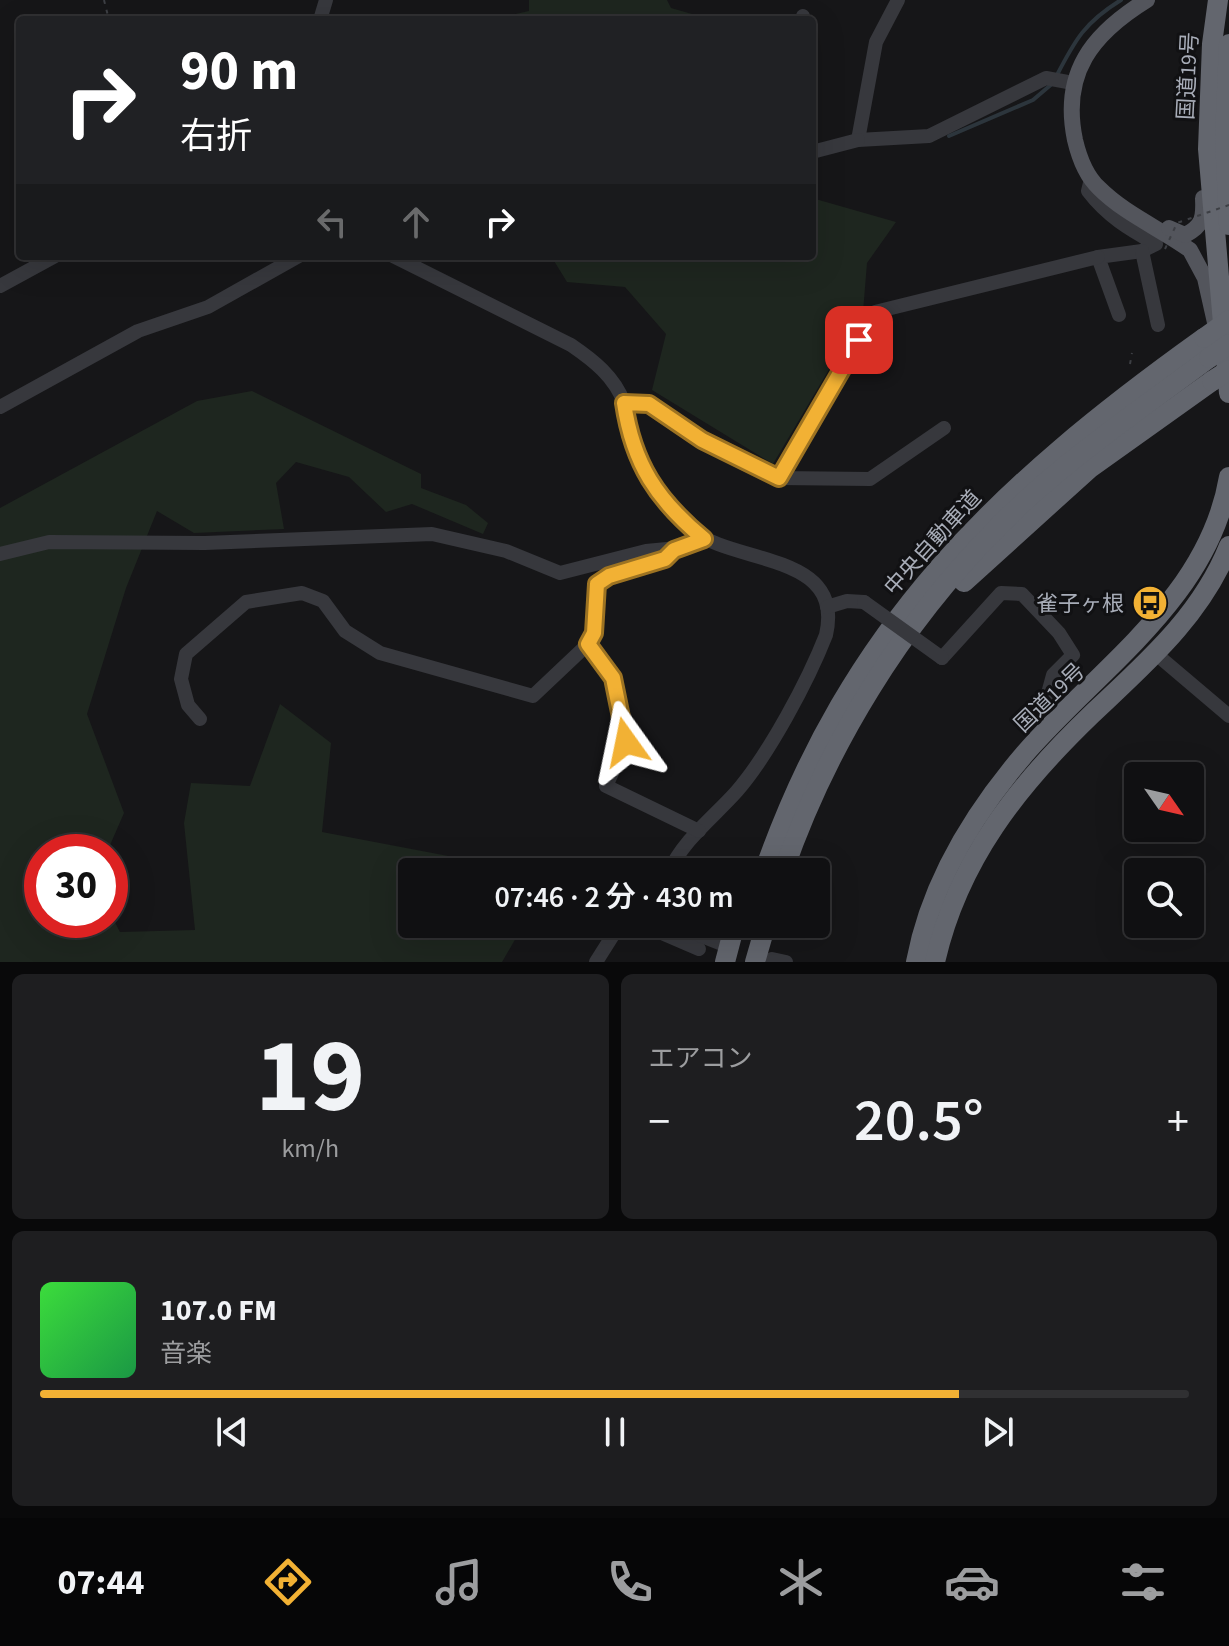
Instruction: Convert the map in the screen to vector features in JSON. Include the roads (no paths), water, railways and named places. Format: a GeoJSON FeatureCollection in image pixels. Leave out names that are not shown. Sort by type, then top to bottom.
{"type":"FeatureCollection","features":[{"type":"Feature","properties":{"kind":"highway","name":"国道19号"},"geometry":{"type":"LineString","coordinates":[[1218,0],[1208,95],[1209,180],[1223,382]]}},
{"type":"Feature","properties":{"kind":"highway","name":"国道19号"},"geometry":{"type":"LineString","coordinates":[[1229,44],[1225,137],[1229,225]]}},
{"type":"Feature","properties":{"kind":"highway","name":"中央自動車道"},"geometry":{"type":"LineString","coordinates":[[789,858],[827,766],[867,694],[925,612],[996,528],[1053,477],[1209,358],[1221,334]]}},
{"type":"Feature","properties":{"kind":"highway","name":"中央自動車道"},"geometry":{"type":"LineString","coordinates":[[770,858],[797,788],[841,702],[910,601],[1018,483],[1096,419],[1221,334]]}},
{"type":"Feature","properties":{"kind":"highway"},"geometry":{"type":"LineString","coordinates":[[925,612],[966,581],[1090,468],[1223,382]]}},
{"type":"Feature","properties":{"kind":"highway","name":"国道19号"},"geometry":{"type":"LineString","coordinates":[[916,962],[931,909],[968,831],[1030,748],[1114,667],[1182,585],[1203,556],[1228,484]]}},
{"type":"Feature","properties":{"kind":"highway","name":"国道19号"},"geometry":{"type":"LineString","coordinates":[[935,962],[949,909],[996,821],[1042,764],[1156,654],[1204,596],[1229,546]]}},
{"type":"Feature","properties":{"kind":"highway"},"geometry":{"type":"LineString","coordinates":[[758,858],[800,754],[814,728],[841,702]]}},
{"type":"Feature","properties":{"kind":"highway"},"geometry":{"type":"LineString","coordinates":[[737,962],[743,938]]}},
{"type":"Feature","properties":{"kind":"highway"},"geometry":{"type":"LineString","coordinates":[[768,938],[771,961]]}},
{"type":"Feature","properties":{"kind":"main road"},"geometry":{"type":"LineString","coordinates":[[1147,0],[1105,31],[1068,82],[1077,149],[1091,179],[1106,194],[1190,250],[1198,262],[1216,327],[1221,334]]}},
{"type":"Feature","properties":{"kind":"main road"},"geometry":{"type":"LineString","coordinates":[[1225,137],[1229,107]]}},
{"type":"Feature","properties":{"kind":"main road"},"geometry":{"type":"LineString","coordinates":[[1148,222],[1185,235],[1198,228],[1204,216],[1203,193],[1209,180]]}},
{"type":"Feature","properties":{"kind":"street"},"geometry":{"type":"LineString","coordinates":[[858,140],[876,42],[898,0]]}},
{"type":"Feature","properties":{"kind":"street"},"geometry":{"type":"LineString","coordinates":[[816,151],[858,140],[929,136],[1046,78],[1068,82]]}},
{"type":"Feature","properties":{"kind":"street"},"geometry":{"type":"LineString","coordinates":[[779,478],[875,312],[1098,257],[1142,251],[1156,244],[1118,222],[1099,206],[1088,191],[1091,179]]}},
{"type":"Feature","properties":{"kind":"street"},"geometry":{"type":"LineString","coordinates":[[1142,251],[1158,325]]}},
{"type":"Feature","properties":{"kind":"street"},"geometry":{"type":"LineString","coordinates":[[1098,257],[1119,315]]}},
{"type":"Feature","properties":{"kind":"street"},"geometry":{"type":"LineString","coordinates":[[0,286],[48,260]]}},
{"type":"Feature","properties":{"kind":"street"},"geometry":{"type":"LineString","coordinates":[[0,407],[138,331],[208,307],[292,260]]}},
{"type":"Feature","properties":{"kind":"street"},"geometry":{"type":"LineString","coordinates":[[401,260],[571,345],[596,362],[624,403],[629,439],[641,467],[671,512],[704,539],[799,570],[819,588],[827,607],[828,625],[821,646],[767,748],[746,780],[699,831],[679,858]]}},
{"type":"Feature","properties":{"kind":"street"},"geometry":{"type":"LineString","coordinates":[[624,403],[649,404],[702,440],[779,478],[870,479],[944,428]]}},
{"type":"Feature","properties":{"kind":"street"},"geometry":{"type":"LineString","coordinates":[[0,554],[49,542],[205,543],[432,534],[506,551],[560,573],[646,551],[674,550],[704,539]]}},
{"type":"Feature","properties":{"kind":"street"},"geometry":{"type":"LineString","coordinates":[[200,719],[188,705],[181,679],[186,654],[246,602],[302,593],[323,601],[345,631],[380,653],[533,696],[588,644],[594,633],[597,584],[609,576],[665,559],[674,550]]}},
{"type":"Feature","properties":{"kind":"street"},"geometry":{"type":"LineString","coordinates":[[827,607],[847,601],[864,602],[942,658],[1001,593],[1022,594],[1059,633],[1073,655],[1053,675],[1047,697],[1064,716]]}},
{"type":"Feature","properties":{"kind":"street"},"geometry":{"type":"LineString","coordinates":[[588,644],[613,678],[626,742],[606,786],[699,831]]}},
{"type":"Feature","properties":{"kind":"street"},"geometry":{"type":"LineString","coordinates":[[1156,654],[1229,716]]}},
{"type":"Feature","properties":{"kind":"street"},"geometry":{"type":"LineString","coordinates":[[596,962],[611,938]]}},
{"type":"Feature","properties":{"kind":"street"},"geometry":{"type":"LineString","coordinates":[[673,938],[699,949],[723,953]]}},
{"type":"Feature","properties":{"kind":"waterway"},"geometry":{"type":"LineString","coordinates":[[1057,75],[1082,33],[1098,16],[1121,0]]}},
{"type":"Feature","properties":{"kind":"waterway"},"geometry":{"type":"LineString","coordinates":[[949,136],[1033,100],[1053,83]]}},
{"type":"Feature","properties":{"kind":"place","name":"雀子ヶ根"},"geometry":{"type":"Point","coordinates":[1150,603]}}]}
